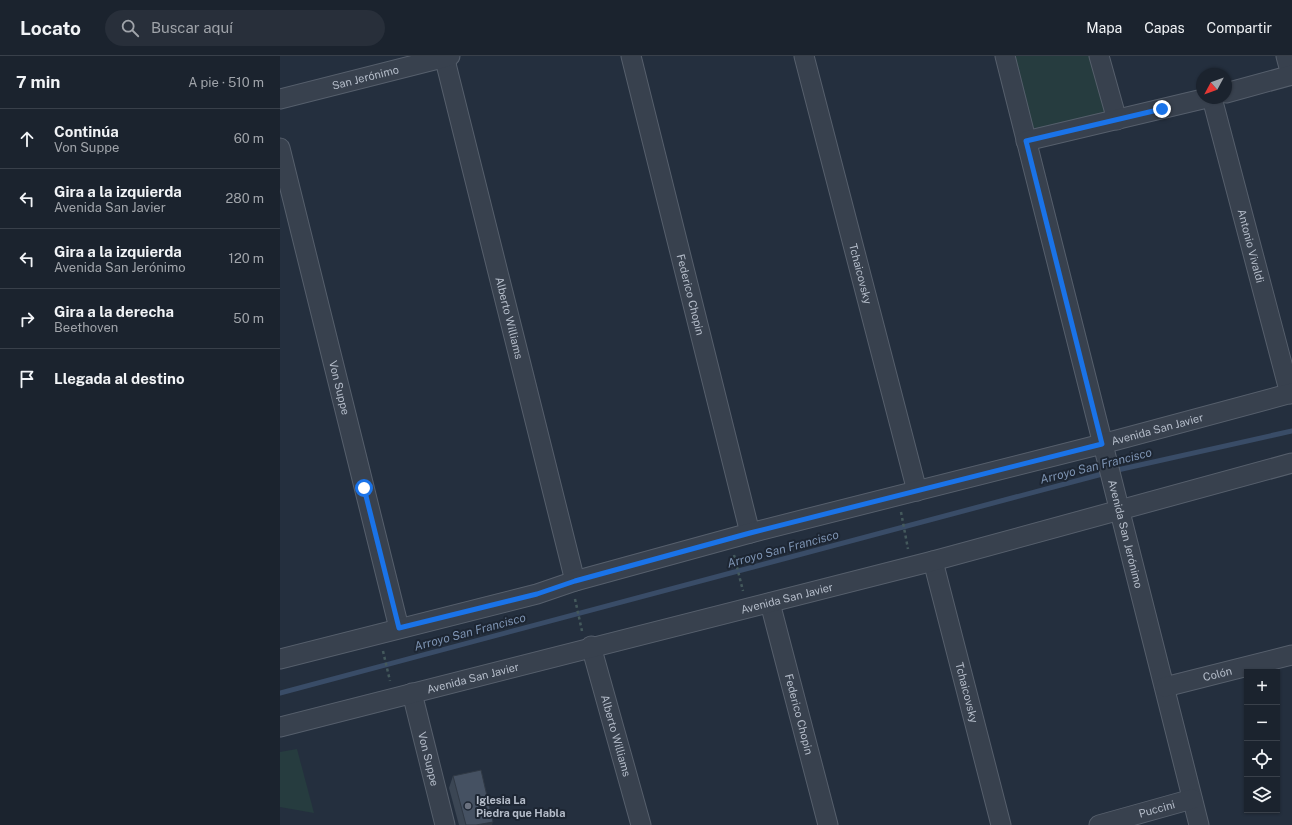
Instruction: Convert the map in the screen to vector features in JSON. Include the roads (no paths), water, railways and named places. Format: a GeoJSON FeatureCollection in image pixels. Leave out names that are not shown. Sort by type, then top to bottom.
{"type":"FeatureCollection","features":[{"type":"Feature","properties":{"kind":"street","name":"Federico Chopin"},"geometry":{"type":"LineString","coordinates":[[631,56],[750,533]]}},
{"type":"Feature","properties":{"kind":"street","name":"Tchaicovsky"},"geometry":{"type":"LineString","coordinates":[[804,56],[917,491]]}},
{"type":"Feature","properties":{"kind":"street","name":"Avenida San Jerónimo"},"geometry":{"type":"LineString","coordinates":[[1005,56],[1199,825]]}},
{"type":"Feature","properties":{"kind":"street"},"geometry":{"type":"LineString","coordinates":[[1099,56],[1117,120]]}},
{"type":"Feature","properties":{"kind":"street"},"geometry":{"type":"LineString","coordinates":[[1232,91],[1292,75],[1286,56]]}},
{"type":"Feature","properties":{"kind":"street","name":"San Jerónimo"},"geometry":{"type":"LineString","coordinates":[[280,99],[446,57]]}},
{"type":"Feature","properties":{"kind":"street","name":"Alberto Williams"},"geometry":{"type":"LineString","coordinates":[[446,57],[575,581]]}},
{"type":"Feature","properties":{"kind":"street"},"geometry":{"type":"LineString","coordinates":[[1026,141],[1196,101]]}},
{"type":"Feature","properties":{"kind":"street","name":"Antonio Vivaldi"},"geometry":{"type":"LineString","coordinates":[[1214,104],[1291,394]]}},
{"type":"Feature","properties":{"kind":"street","name":"Von Suppe"},"geometry":{"type":"LineString","coordinates":[[280,148],[399,628]]}},
{"type":"Feature","properties":{"kind":"street","name":"Avenida San Javier"},"geometry":{"type":"LineString","coordinates":[[280,659],[537,594],[575,581],[750,533],[917,491],[1105,451],[1291,394]]}},
{"type":"Feature","properties":{"kind":"street","name":"Avenida San Javier"},"geometry":{"type":"LineString","coordinates":[[280,727],[412,693],[587,641],[770,603],[933,561],[1292,463]]}},
{"type":"Feature","properties":{"kind":"street","name":"Tchaicovsky"},"geometry":{"type":"LineString","coordinates":[[933,561],[1001,825]]}},
{"type":"Feature","properties":{"kind":"street","name":"Federico Chopin"},"geometry":{"type":"LineString","coordinates":[[770,603],[828,825]]}},
{"type":"Feature","properties":{"kind":"street","name":"Alberto Williams"},"geometry":{"type":"LineString","coordinates":[[587,641],[641,825]]}},
{"type":"Feature","properties":{"kind":"street","name":"Colón"},"geometry":{"type":"LineString","coordinates":[[1165,687],[1292,655]]}},
{"type":"Feature","properties":{"kind":"street","name":"Von Suppe"},"geometry":{"type":"LineString","coordinates":[[412,693],[446,825]]}},
{"type":"Feature","properties":{"kind":"street","name":"Puccini"},"geometry":{"type":"LineString","coordinates":[[1099,825],[1192,799]]}},
{"type":"Feature","properties":{"kind":"waterway","name":"Arroyo San Francisco"},"geometry":{"type":"LineString","coordinates":[[1113,471],[1292,431]]}},
{"type":"Feature","properties":{"kind":"waterway","name":"Arroyo San Francisco"},"geometry":{"type":"LineString","coordinates":[[280,693],[1106,473]]}},
{"type":"Feature","properties":{"kind":"place","name":"Iglesia La Piedra que Habla"},"geometry":{"type":"Point","coordinates":[468,806]}}]}
